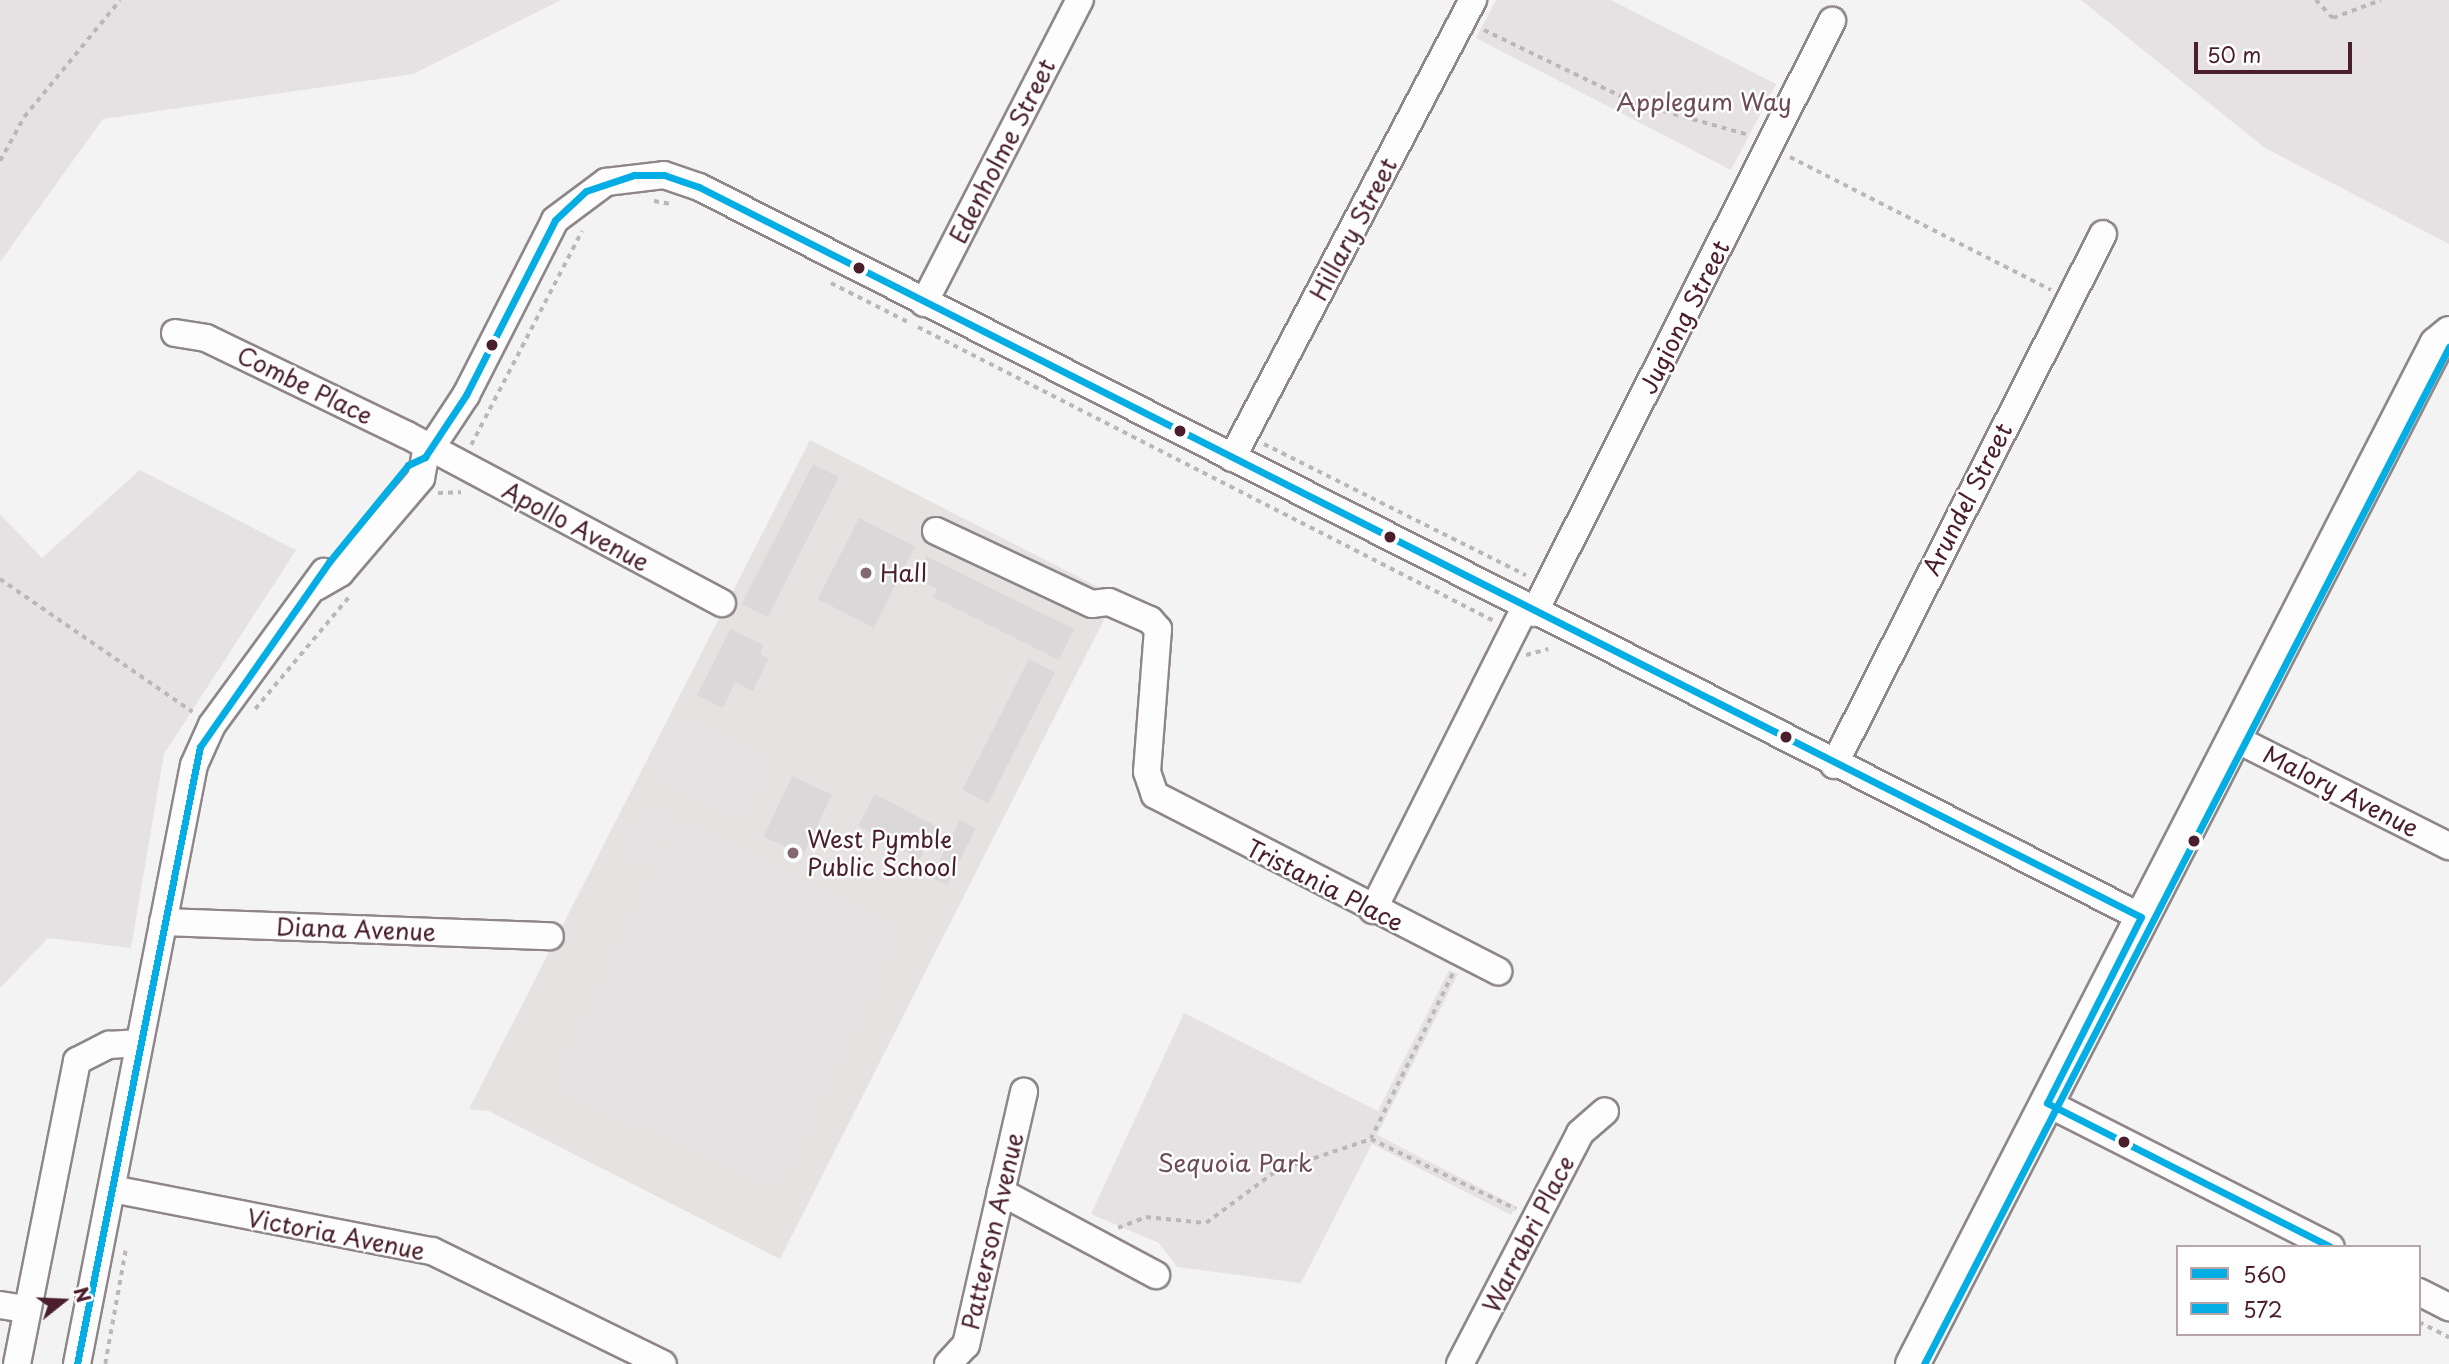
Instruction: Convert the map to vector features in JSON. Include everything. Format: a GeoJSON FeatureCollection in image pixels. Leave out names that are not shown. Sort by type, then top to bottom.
{"type":"FeatureCollection","features":[{"type":"Feature","properties":{"kind":"main road"},"geometry":{"type":"LineString","coordinates":[[1912,1364],[2436,344],[2449,333]]}},
{"type":"Feature","properties":{"kind":"street","name":"Edenholme Street"},"geometry":{"type":"LineString","coordinates":[[924,303],[1080,0]]}},
{"type":"Feature","properties":{"kind":"street","name":"Hillary Street"},"geometry":{"type":"LineString","coordinates":[[1232,458],[1468,10]]}},
{"type":"Feature","properties":{"kind":"street","name":"Jugiong Street"},"geometry":{"type":"LineString","coordinates":[[1373,909],[1771,147],[1832,21]]}},
{"type":"Feature","properties":{"kind":"street"},"geometry":{"type":"LineString","coordinates":[[77,1364],[187,792],[212,725],[408,465],[427,454],[466,395],[555,220],[607,181],[634,175],[682,180],[1833,765],[2141,917]]}},
{"type":"Feature","properties":{"kind":"street","name":"Arundel Street"},"geometry":{"type":"LineString","coordinates":[[1833,765],[2103,234]]}},
{"type":"Feature","properties":{"kind":"street","name":"Combe Place"},"geometry":{"type":"LineString","coordinates":[[175,333],[206,338],[427,454]]}},
{"type":"Feature","properties":{"kind":"street","name":"Apollo Avenue"},"geometry":{"type":"LineString","coordinates":[[427,454],[722,603]]}},
{"type":"Feature","properties":{"kind":"street","name":"Tristania Place"},"geometry":{"type":"LineString","coordinates":[[936,531],[1092,604],[1108,602],[1150,620],[1158,629],[1147,772],[1155,795],[1498,971]]}},
{"type":"Feature","properties":{"kind":"street","name":"Malory Avenue"},"geometry":{"type":"LineString","coordinates":[[2232,737],[2449,846]]}},
{"type":"Feature","properties":{"kind":"street","name":"Diana Avenue"},"geometry":{"type":"LineString","coordinates":[[163,922],[550,936]]}},
{"type":"Feature","properties":{"kind":"street"},"geometry":{"type":"LineString","coordinates":[[16,1364],[77,1061],[109,1045],[139,1043]]}},
{"type":"Feature","properties":{"kind":"street","name":"Patterson Avenue"},"geometry":{"type":"LineString","coordinates":[[948,1364],[966,1345],[1024,1092]]}},
{"type":"Feature","properties":{"kind":"street"},"geometry":{"type":"LineString","coordinates":[[2047,1103],[2327,1245]]}},
{"type":"Feature","properties":{"kind":"street","name":"Warrabri Place"},"geometry":{"type":"LineString","coordinates":[[1460,1364],[1580,1133],[1605,1111]]}},
{"type":"Feature","properties":{"kind":"street","name":"Victoria Avenue"},"geometry":{"type":"LineString","coordinates":[[112,1189],[432,1251],[663,1364]]}},
{"type":"Feature","properties":{"kind":"street"},"geometry":{"type":"LineString","coordinates":[[1001,1192],[1095,1237],[1156,1275]]}},
{"type":"Feature","properties":{"kind":"street"},"geometry":{"type":"LineString","coordinates":[[2421,1293],[2449,1307]]}},
{"type":"Feature","properties":{"kind":"street"},"geometry":{"type":"LineString","coordinates":[[0,1304],[26,1309]]}},
{"type":"Feature","properties":{"kind":"path"},"geometry":{"type":"LineString","coordinates":[[0,160],[24,117],[120,0]]}},
{"type":"Feature","properties":{"kind":"path"},"geometry":{"type":"LineString","coordinates":[[2316,0],[2333,18],[2381,0]]}},
{"type":"Feature","properties":{"kind":"path"},"geometry":{"type":"LineString","coordinates":[[1468,10],[1635,103],[1743,132],[2068,299]]}},
{"type":"Feature","properties":{"kind":"path"},"geometry":{"type":"LineString","coordinates":[[647,200],[683,208]]}},
{"type":"Feature","properties":{"kind":"path"},"geometry":{"type":"LineString","coordinates":[[468,449],[586,227]]}},
{"type":"Feature","properties":{"kind":"path"},"geometry":{"type":"LineString","coordinates":[[828,281],[1503,626]]}},
{"type":"Feature","properties":{"kind":"path"},"geometry":{"type":"LineString","coordinates":[[1259,442],[1534,579]]}},
{"type":"Feature","properties":{"kind":"path"},"geometry":{"type":"LineString","coordinates":[[427,502],[449,490],[476,499]]}},
{"type":"Feature","properties":{"kind":"path"},"geometry":{"type":"LineString","coordinates":[[0,579],[212,725]]}},
{"type":"Feature","properties":{"kind":"path"},"geometry":{"type":"LineString","coordinates":[[253,712],[358,585]]}},
{"type":"Feature","properties":{"kind":"path"},"geometry":{"type":"LineString","coordinates":[[1370,1139],[1463,954]]}},
{"type":"Feature","properties":{"kind":"path"},"geometry":{"type":"LineString","coordinates":[[1095,1237],[1146,1217],[1206,1223],[1276,1171],[1370,1139],[1536,1218]]}},
{"type":"Feature","properties":{"kind":"path"},"geometry":{"type":"LineString","coordinates":[[105,1364],[127,1241]]}},
{"type":"Feature","properties":{"kind":"path"},"geometry":{"type":"LineString","coordinates":[[2421,1323],[2449,1337]]}},
{"type":"Feature","properties":{"kind":"shaded area","name":"West Pymble Public School"},"geometry":{"type":"Polygon","coordinates":[[[810,440],[1116,596],[780,1259],[489,1111],[469,1109],[810,440]]]}},
{"type":"Feature","properties":{"kind":"green space"},"geometry":{"type":"Polygon","coordinates":[[[0,0],[561,0],[413,74],[103,119],[0,262],[0,0]]]}},
{"type":"Feature","properties":{"kind":"green space","name":"Applegum Way"},"geometry":{"type":"Polygon","coordinates":[[[1496,0],[1611,0],[1776,84],[1731,170],[1476,38],[1496,0]]]}},
{"type":"Feature","properties":{"kind":"green space"},"geometry":{"type":"Polygon","coordinates":[[[2081,0],[2449,0],[2449,244],[2265,148],[2081,0]]]}},
{"type":"Feature","properties":{"kind":"green space"},"geometry":{"type":"Polygon","coordinates":[[[140,470],[296,550],[164,754],[131,948],[48,938],[0,988],[0,514],[42,558],[140,470]]]}},
{"type":"Feature","properties":{"kind":"green space"},"geometry":{"type":"Polygon","coordinates":[[[683,718],[770,764],[741,818],[654,772],[683,718]]]}},
{"type":"Feature","properties":{"kind":"green space"},"geometry":{"type":"Polygon","coordinates":[[[649,804],[670,815],[642,867],[621,856],[649,804]]]}},
{"type":"Feature","properties":{"kind":"green space"},"geometry":{"type":"Polygon","coordinates":[[[680,823],[899,925],[777,1188],[557,1086],[680,823]]]}},
{"type":"Feature","properties":{"kind":"green space","name":"Sequoia Park"},"geometry":{"type":"Polygon","coordinates":[[[1449,970],[1458,974],[1377,1135],[1516,1206],[1511,1215],[1372,1144],[1301,1283],[1177,1267],[1159,1243],[1091,1214],[1184,1013],[1378,1111],[1449,970]]]}},
{"type":"Feature","properties":{"kind":"building"},"geometry":{"type":"Polygon","coordinates":[[[813,464],[839,477],[768,617],[742,604],[813,464]]]}},
{"type":"Feature","properties":{"kind":"building","name":"Hall"},"geometry":{"type":"Polygon","coordinates":[[[859,518],[915,547],[874,628],[818,599],[859,518]]]}},
{"type":"Feature","properties":{"kind":"building"},"geometry":{"type":"Polygon","coordinates":[[[926,556],[1074,629],[1059,660],[933,597],[937,589],[915,578],[926,556]]]}},
{"type":"Feature","properties":{"kind":"building"},"geometry":{"type":"Polygon","coordinates":[[[730,629],[764,645],[760,654],[769,659],[753,691],[735,682],[723,708],[697,695],[730,629]]]}},
{"type":"Feature","properties":{"kind":"building"},"geometry":{"type":"Polygon","coordinates":[[[1029,659],[1055,672],[988,803],[962,790],[1029,659]]]}},
{"type":"Feature","properties":{"kind":"building"},"geometry":{"type":"Polygon","coordinates":[[[792,776],[832,795],[804,855],[764,837],[792,776]]]}},
{"type":"Feature","properties":{"kind":"building"},"geometry":{"type":"Polygon","coordinates":[[[875,794],[937,827],[920,859],[858,826],[875,794]]]}},
{"type":"Feature","properties":{"kind":"building"},"geometry":{"type":"Polygon","coordinates":[[[960,820],[976,828],[947,885],[931,877],[960,820]]]}},
{"type":"Feature","properties":{"kind":"transit line","name":"560"},"geometry":{"type":"LineString","coordinates":[[77,1364],[200,747],[329,562],[408,465],[425,457],[466,395],[555,220],[586,191],[634,175],[664,175],[699,187],[2141,917],[2047,1103],[2327,1245]]}},
{"type":"Feature","properties":{"kind":"transit line","name":"572"},"geometry":{"type":"LineString","coordinates":[[1924,1364],[2449,347]]}},
{"type":"Feature","properties":{"kind":"place","name":"Hall"},"geometry":{"type":"Point","coordinates":[866,573]}},
{"type":"Feature","properties":{"kind":"place","name":"West Pymble Public School"},"geometry":{"type":"Point","coordinates":[793,853]}}]}
